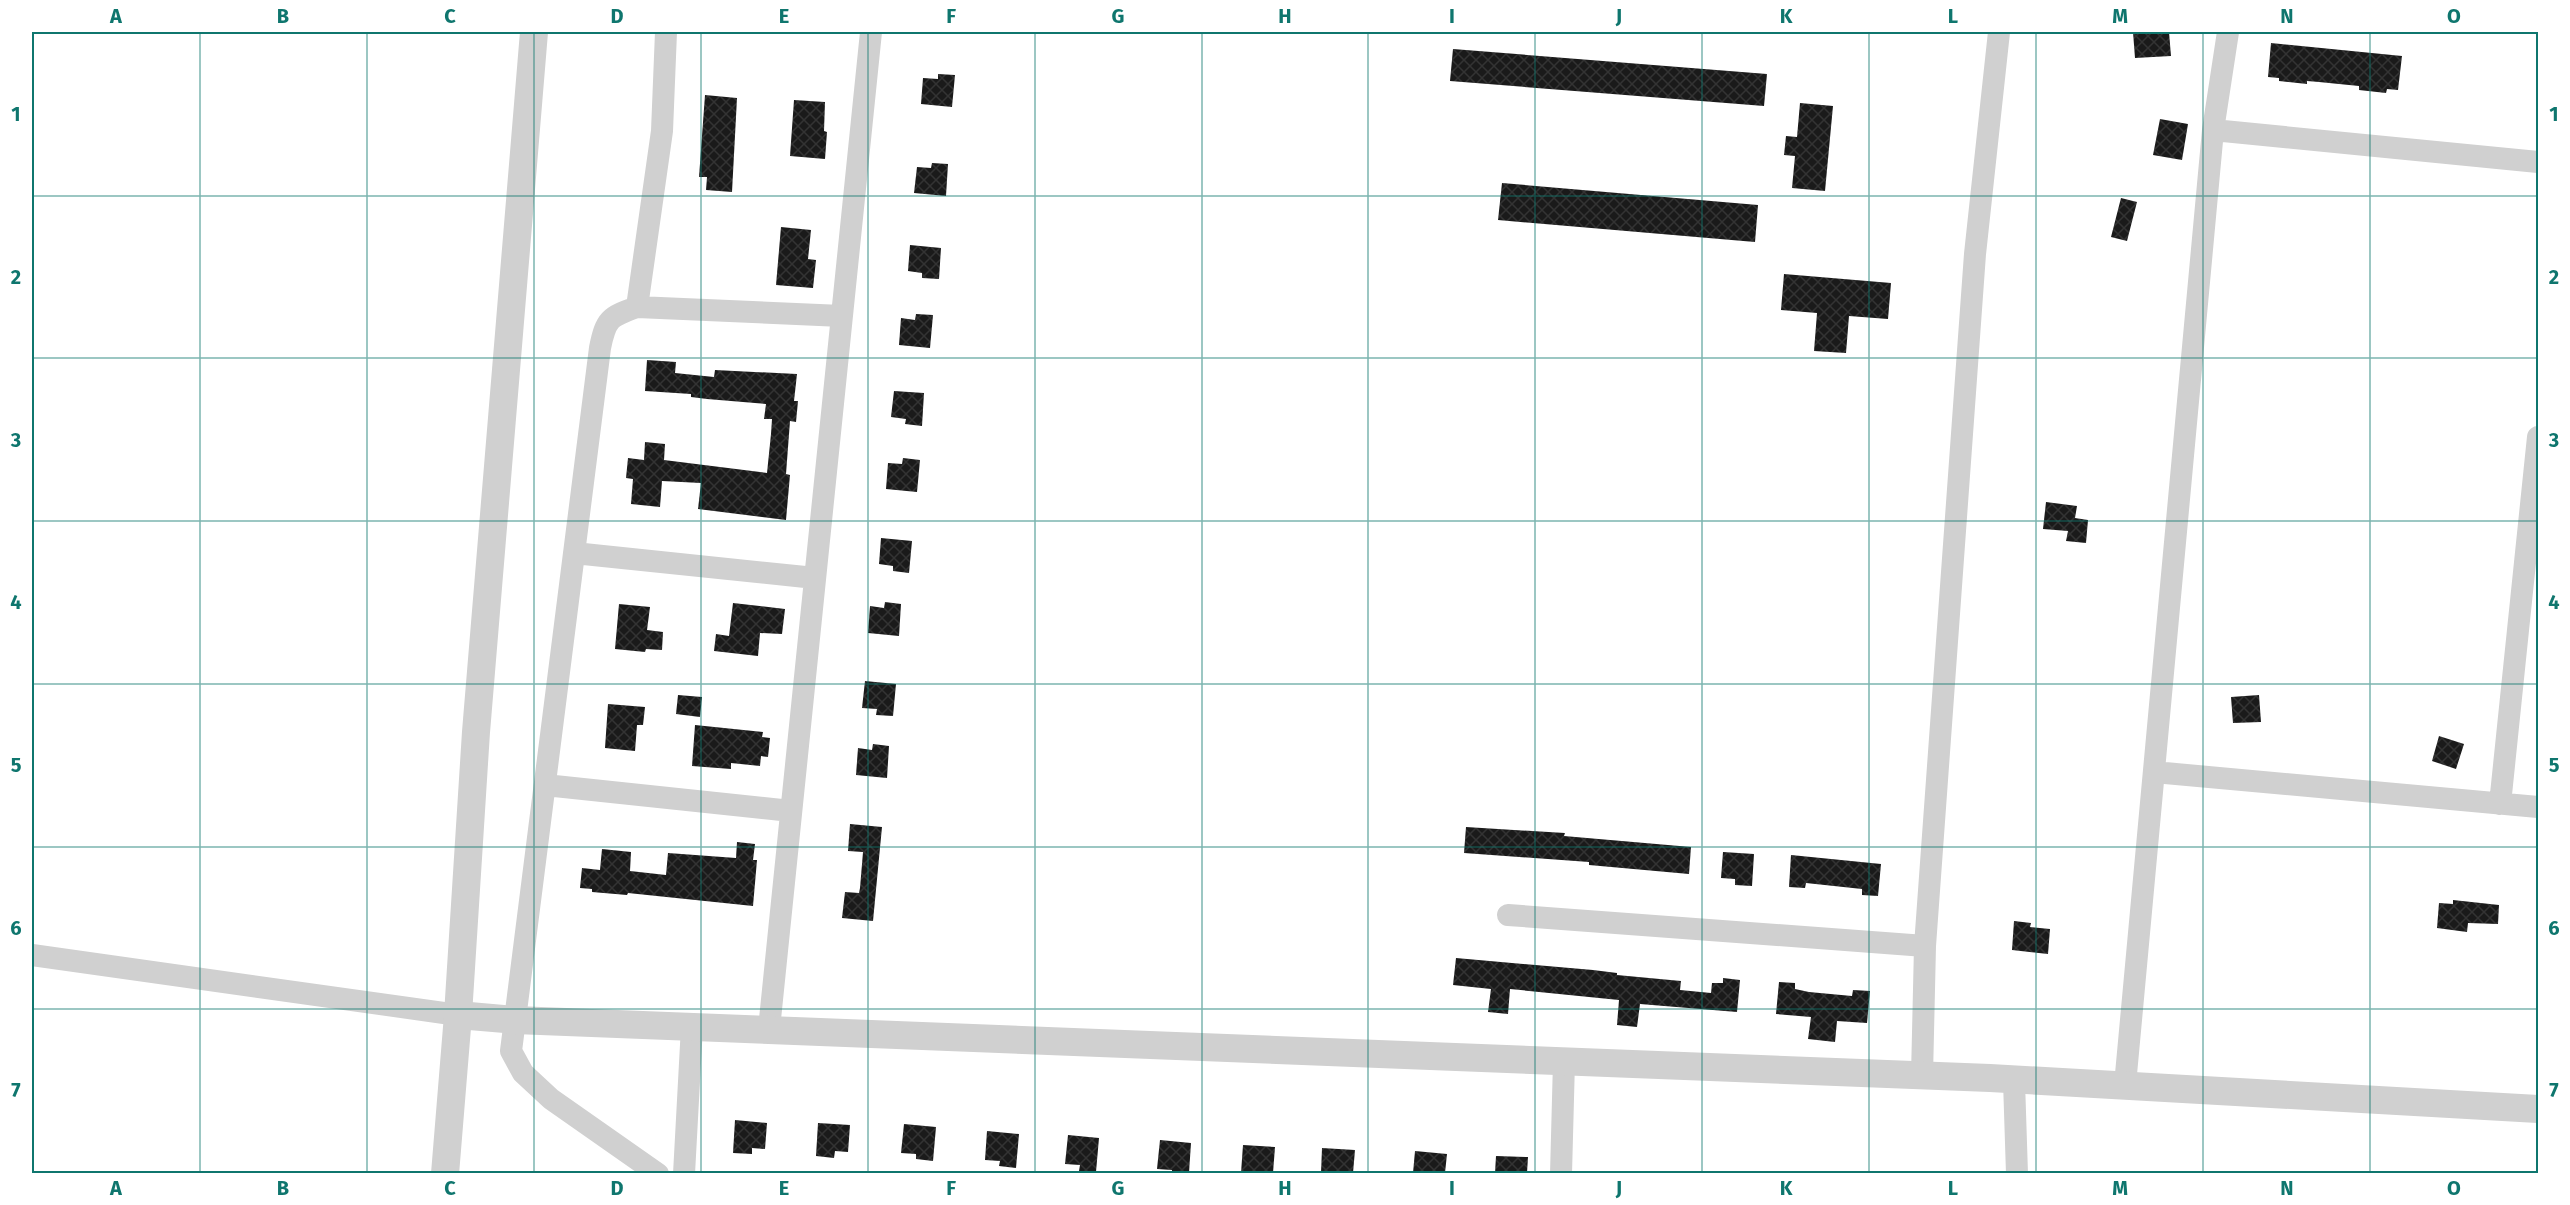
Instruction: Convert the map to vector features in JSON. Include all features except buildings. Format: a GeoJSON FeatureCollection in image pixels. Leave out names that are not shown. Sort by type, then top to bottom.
{"type":"FeatureCollection","features":[{"type":"Feature","properties":{"kind":"street"},"geometry":{"type":"LineString","coordinates":[[445,1173],[459,1015],[477,720],[534,32]]}},
{"type":"Feature","properties":{"kind":"street"},"geometry":{"type":"LineString","coordinates":[[637,307],[662,131],[666,32]]}},
{"type":"Feature","properties":{"kind":"street"},"geometry":{"type":"LineString","coordinates":[[769,1029],[871,32]]}},
{"type":"Feature","properties":{"kind":"street"},"geometry":{"type":"LineString","coordinates":[[1922,1076],[1925,946],[1975,254],[1999,32]]}},
{"type":"Feature","properties":{"kind":"street"},"geometry":{"type":"LineString","coordinates":[[2125,1085],[2213,130],[2228,32]]}},
{"type":"Feature","properties":{"kind":"street"},"geometry":{"type":"LineString","coordinates":[[2213,130],[2538,162]]}},
{"type":"Feature","properties":{"kind":"street"},"geometry":{"type":"LineString","coordinates":[[658,1173],[551,1099],[523,1073],[511,1051],[603,333],[614,315],[637,307],[842,316]]}},
{"type":"Feature","properties":{"kind":"street"},"geometry":{"type":"LineString","coordinates":[[2500,804],[2538,437]]}},
{"type":"Feature","properties":{"kind":"street"},"geometry":{"type":"LineString","coordinates":[[574,553],[815,578]]}},
{"type":"Feature","properties":{"kind":"street"},"geometry":{"type":"LineString","coordinates":[[2154,772],[2538,807]]}},
{"type":"Feature","properties":{"kind":"street"},"geometry":{"type":"LineString","coordinates":[[544,785],[791,811]]}},
{"type":"Feature","properties":{"kind":"street"},"geometry":{"type":"LineString","coordinates":[[1508,915],[1925,946]]}},
{"type":"Feature","properties":{"kind":"street"},"geometry":{"type":"LineString","coordinates":[[32,955],[459,1015],[515,1020],[1922,1076],[2125,1085],[2538,1109]]}},
{"type":"Feature","properties":{"kind":"street"},"geometry":{"type":"LineString","coordinates":[[684,1173],[692,1026]]}},
{"type":"Feature","properties":{"kind":"street"},"geometry":{"type":"LineString","coordinates":[[1561,1173],[1564,1061]]}},
{"type":"Feature","properties":{"kind":"street"},"geometry":{"type":"LineString","coordinates":[[2014,1081],[2017,1173]]}}]}
